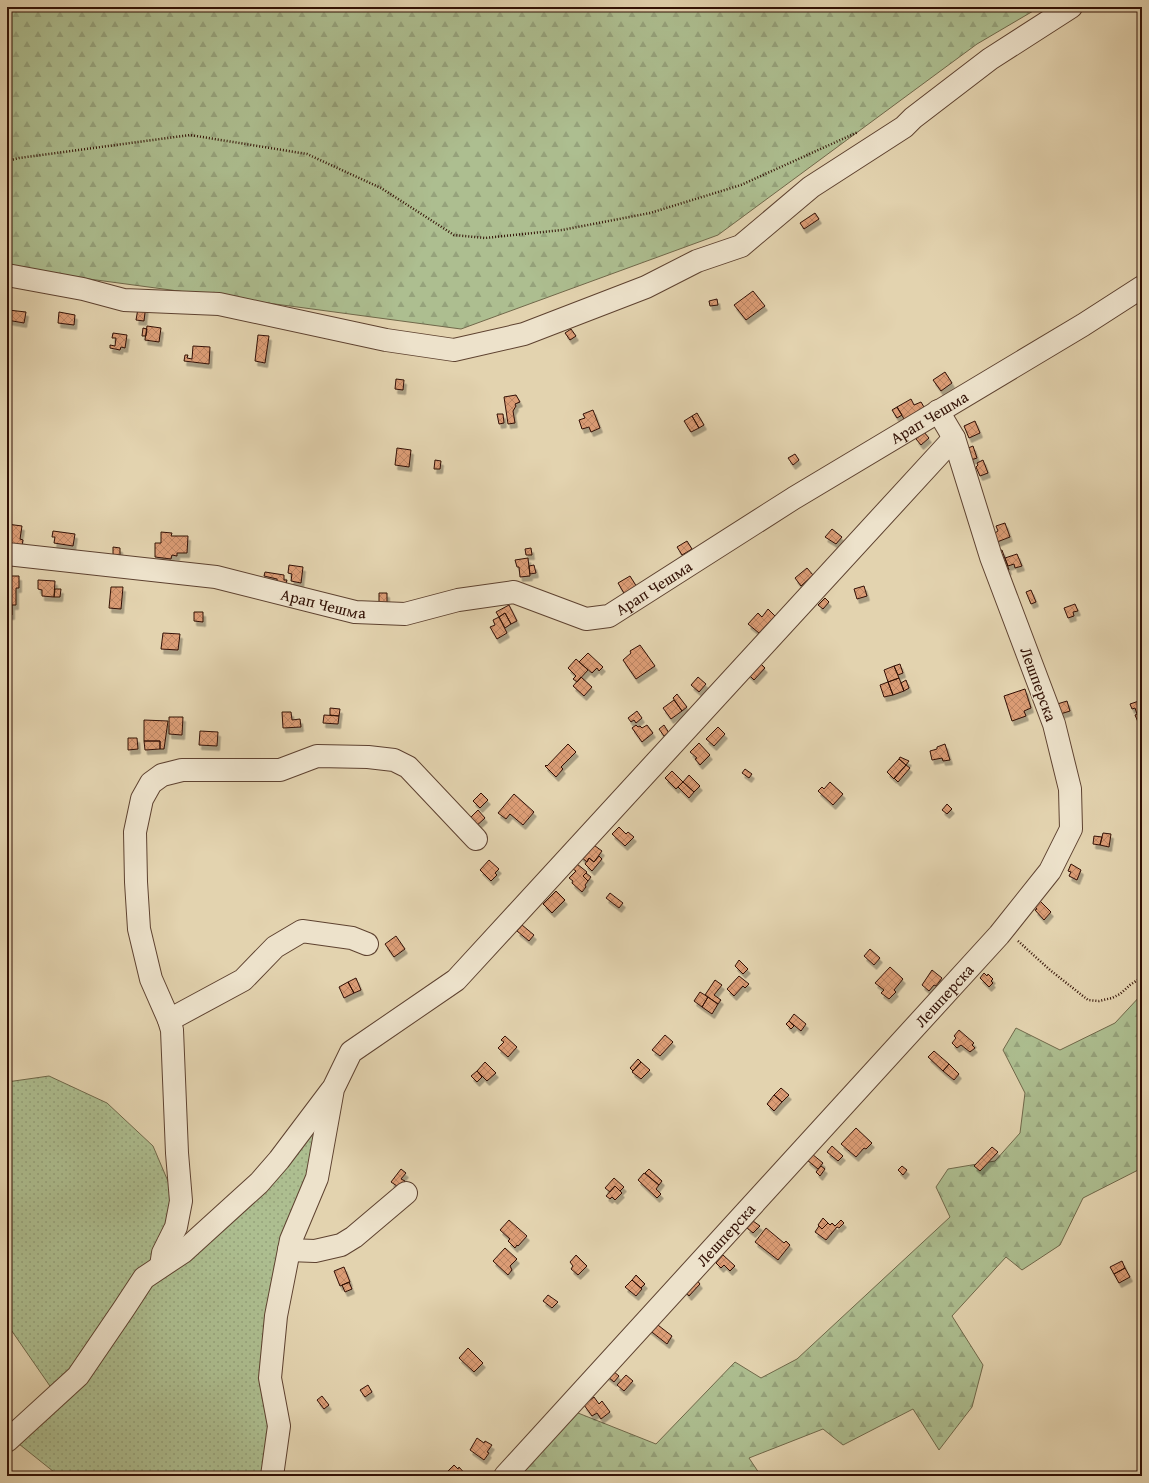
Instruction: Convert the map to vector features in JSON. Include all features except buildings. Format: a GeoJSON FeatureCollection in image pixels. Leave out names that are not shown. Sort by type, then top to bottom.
{"type":"FeatureCollection","features":[{"type":"Feature","properties":{"kind":"street"},"geometry":{"type":"LineString","coordinates":[[7,275],[83,289],[124,300],[219,304],[386,340],[454,350],[524,334],[646,287],[697,261],[741,246],[811,187],[904,127],[913,118],[990,59],[1071,7]]}},
{"type":"Feature","properties":{"kind":"street","name":"Арап Чешма"},"geometry":{"type":"LineString","coordinates":[[7,554],[216,577],[355,612],[406,614],[458,600],[514,592],[586,619],[609,616],[794,498],[1142,288]]}},
{"type":"Feature","properties":{"kind":"street","name":"Лешперска"},"geometry":{"type":"LineString","coordinates":[[505,1476],[1005,928],[1050,871],[1071,829],[1070,789],[1054,724],[991,557],[954,438],[938,411]]}},
{"type":"Feature","properties":{"kind":"street"},"geometry":{"type":"LineString","coordinates":[[7,1441],[78,1376],[144,1278],[183,1252],[259,1183],[333,1089],[351,1052],[456,980],[954,438]]}},
{"type":"Feature","properties":{"kind":"street"},"geometry":{"type":"LineString","coordinates":[[161,1266],[163,1253],[176,1227],[181,1201],[177,1153],[172,1030],[151,979],[139,929],[134,832],[142,799],[151,783],[162,775],[182,770],[280,770],[317,756],[368,757],[394,760],[408,767],[476,839]]}},
{"type":"Feature","properties":{"kind":"street"},"geometry":{"type":"LineString","coordinates":[[169,1020],[243,980],[275,947],[302,931],[352,938],[367,944]]}},
{"type":"Feature","properties":{"kind":"street"},"geometry":{"type":"LineString","coordinates":[[272,1476],[279,1426],[270,1378],[276,1316],[290,1240],[317,1178],[333,1089]]}},
{"type":"Feature","properties":{"kind":"street"},"geometry":{"type":"LineString","coordinates":[[288,1250],[315,1251],[341,1245],[354,1237],[406,1193]]}},
{"type":"Feature","properties":{"kind":"path"},"geometry":{"type":"LineString","coordinates":[[7,161],[19,158],[190,135],[291,151],[307,154],[381,188],[454,235],[485,238],[562,230],[650,213],[741,185],[862,131]]}},
{"type":"Feature","properties":{"kind":"path"},"geometry":{"type":"LineString","coordinates":[[1005,928],[1050,970],[1088,1000],[1099,1001],[1112,998],[1120,994],[1142,977]]}},
{"type":"Feature","properties":{"kind":"green space"},"geometry":{"type":"Polygon","coordinates":[[[7,7],[1040,7],[977,44],[718,235],[461,329],[7,268],[7,7]]]}},
{"type":"Feature","properties":{"kind":"green space"},"geometry":{"type":"Polygon","coordinates":[[[1142,994],[1142,1168],[1083,1198],[1060,1245],[1022,1270],[1006,1257],[952,1316],[983,1365],[972,1407],[939,1450],[913,1409],[843,1445],[823,1429],[749,1458],[761,1476],[519,1476],[578,1413],[656,1444],[735,1362],[761,1378],[797,1359],[950,1217],[936,1187],[948,1169],[995,1161],[1020,1133],[1025,1093],[1003,1050],[1016,1028],[1060,1050],[1115,1023],[1142,994]]]}},
{"type":"Feature","properties":{"kind":"green space"},"geometry":{"type":"Polygon","coordinates":[[[49,1076],[107,1103],[153,1146],[170,1186],[169,1221],[183,1252],[333,1089],[291,1240],[272,1476],[59,1476],[19,1444],[61,1402],[7,1324],[7,1082],[49,1076]]]}}]}
